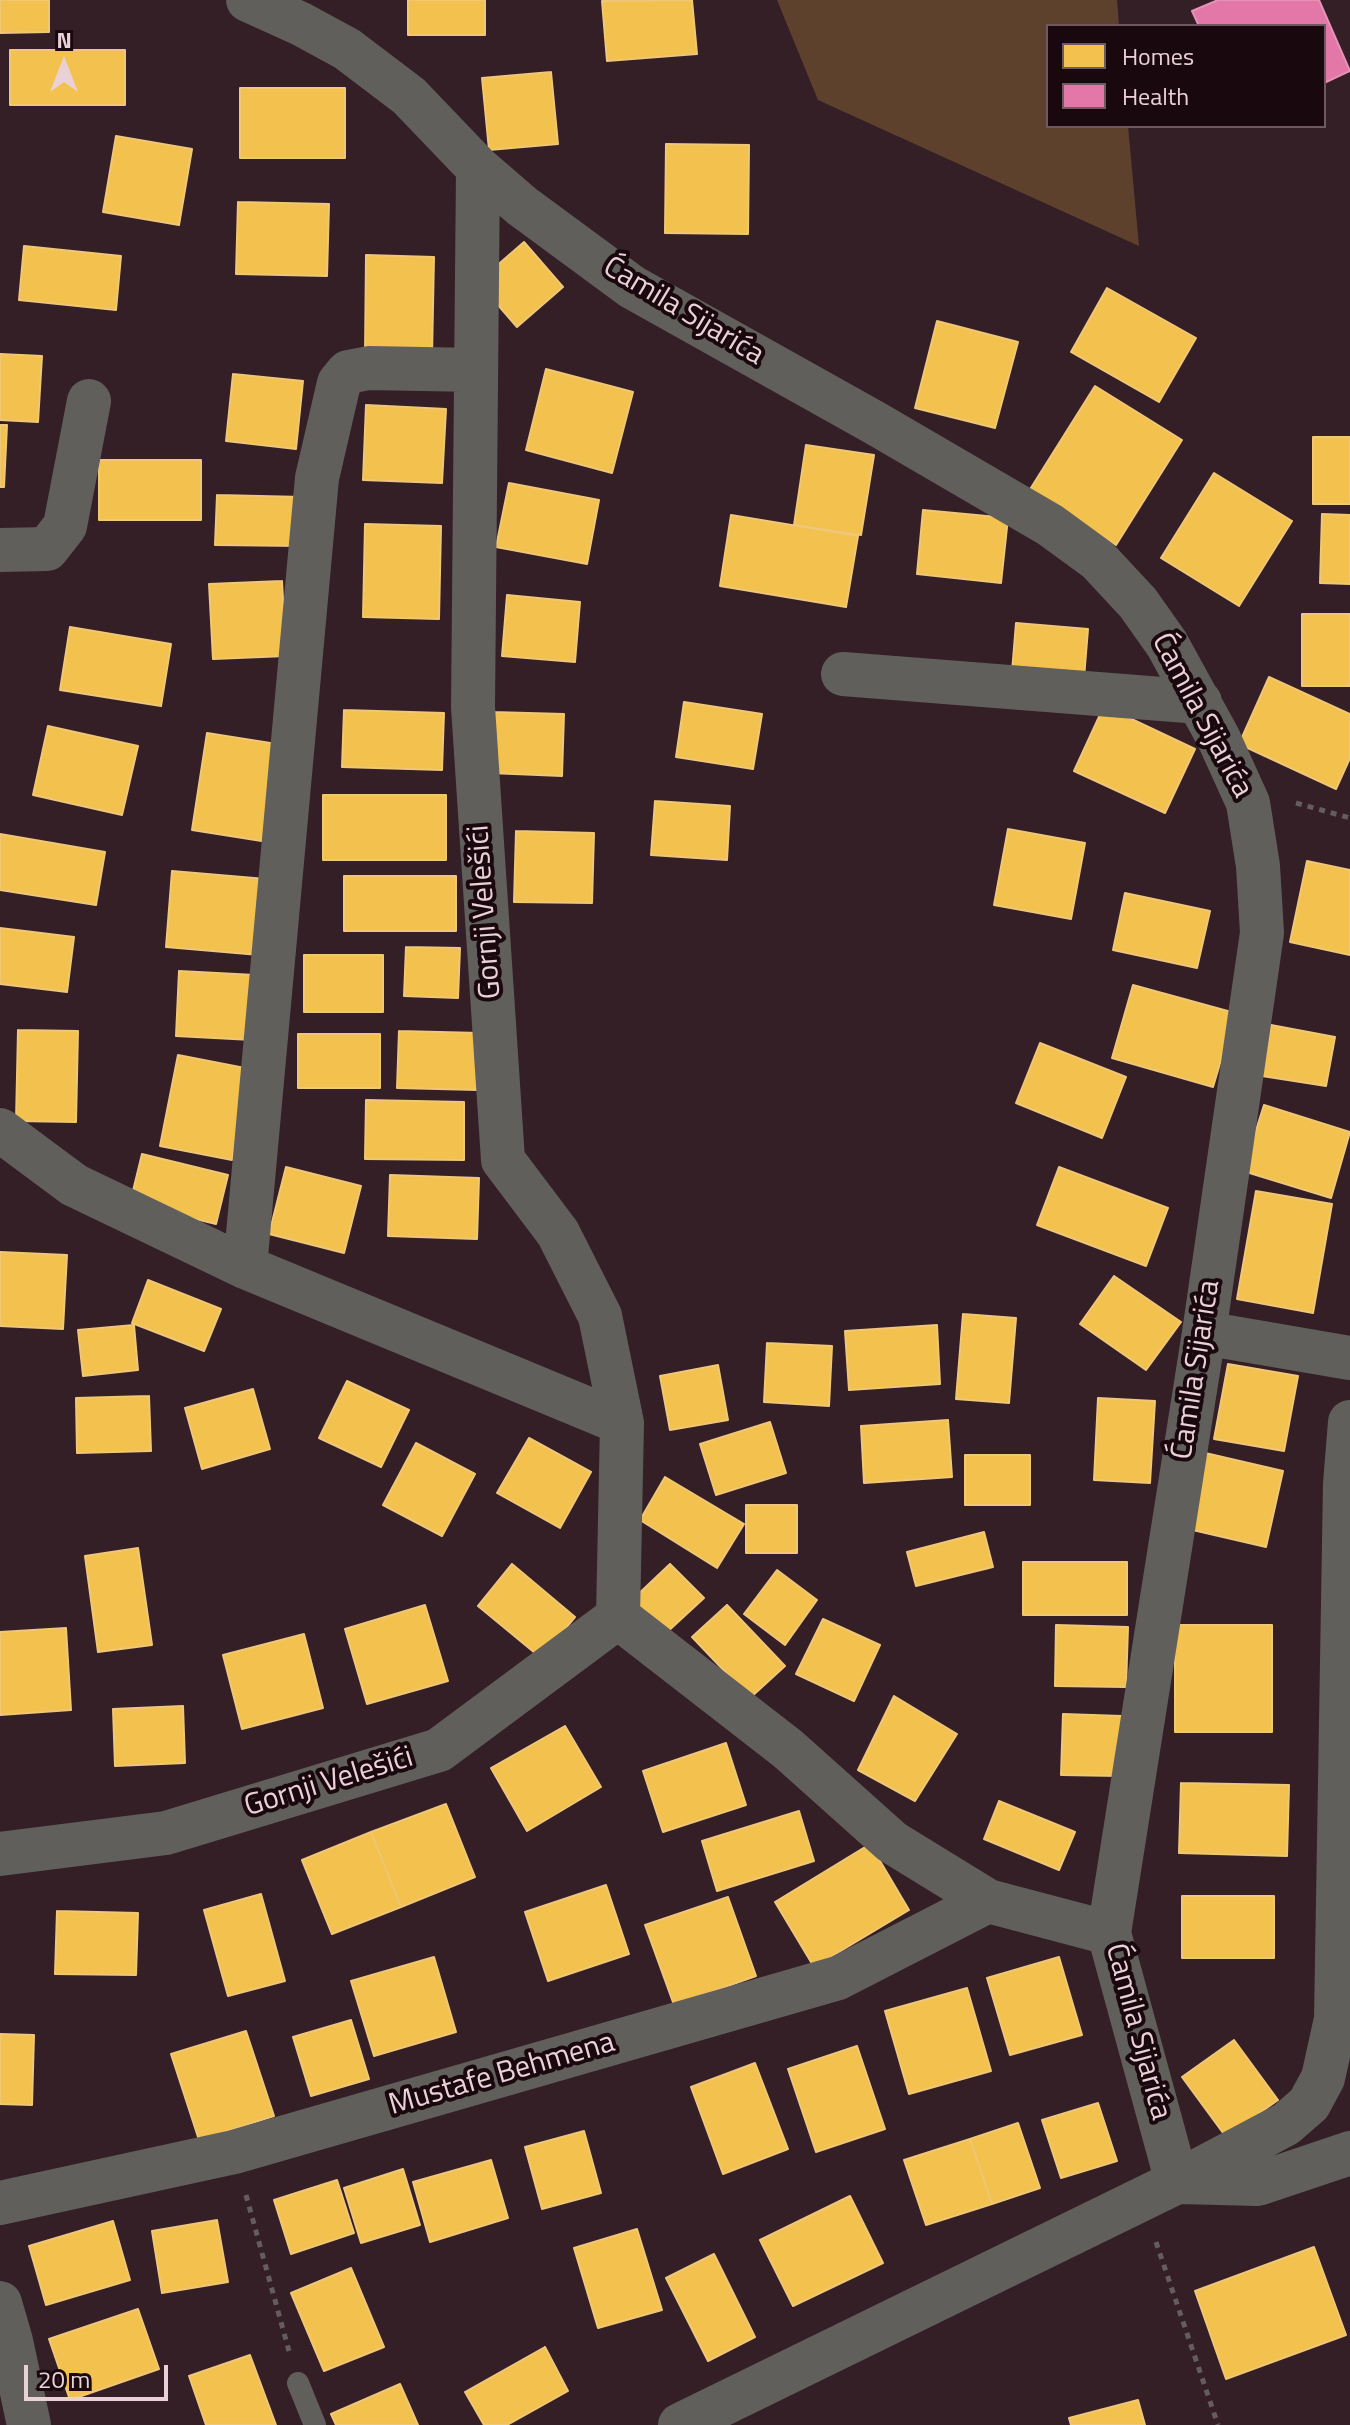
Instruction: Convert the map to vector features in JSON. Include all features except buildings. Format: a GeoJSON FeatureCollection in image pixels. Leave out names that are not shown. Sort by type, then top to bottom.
{"type":"FeatureCollection","features":[{"type":"Feature","properties":{"kind":"street","name":"Ćamila Sijarića"},"geometry":{"type":"LineString","coordinates":[[248,0],[347,49],[409,96],[478,168],[522,206],[632,287],[1050,525],[1098,560],[1138,603],[1167,644],[1200,702],[1248,803],[1258,866],[1262,933],[1204,1333],[1109,1933],[1159,2191]]}},
{"type":"Feature","properties":{"kind":"street","name":"Gornji Velešići"},"geometry":{"type":"LineString","coordinates":[[0,1854],[166,1833],[439,1750],[618,1617],[622,1423],[600,1316],[558,1233],[503,1160],[473,707],[478,168]]}},
{"type":"Feature","properties":{"kind":"street"},"geometry":{"type":"LineString","coordinates":[[245,1267],[317,478],[339,383],[348,372],[369,368],[476,370]]}},
{"type":"Feature","properties":{"kind":"street"},"geometry":{"type":"LineString","coordinates":[[0,550],[47,549],[65,526],[89,401]]}},
{"type":"Feature","properties":{"kind":"street"},"geometry":{"type":"LineString","coordinates":[[843,674],[1200,702]]}},
{"type":"Feature","properties":{"kind":"street"},"geometry":{"type":"LineString","coordinates":[[0,1130],[74,1185],[245,1267],[622,1423]]}},
{"type":"Feature","properties":{"kind":"street"},"geometry":{"type":"LineString","coordinates":[[1204,1333],[1350,1358]]}},
{"type":"Feature","properties":{"kind":"street"},"geometry":{"type":"LineString","coordinates":[[680,2425],[1159,2191],[1286,2124],[1309,2104],[1323,2078],[1336,2019],[1345,1484],[1350,1422]]}},
{"type":"Feature","properties":{"kind":"street"},"geometry":{"type":"LineString","coordinates":[[618,1617],[788,1749],[892,1842],[988,1901],[1109,1933]]}},
{"type":"Feature","properties":{"kind":"street","name":"Mustafe Behmena"},"geometry":{"type":"LineString","coordinates":[[0,2203],[234,2152],[838,1978],[988,1901]]}},
{"type":"Feature","properties":{"kind":"street"},"geometry":{"type":"LineString","coordinates":[[1159,2191],[1258,2184],[1350,2153]]}},
{"type":"Feature","properties":{"kind":"street"},"geometry":{"type":"LineString","coordinates":[[0,2303],[29,2425]]}},
{"type":"Feature","properties":{"kind":"lane"},"geometry":{"type":"LineString","coordinates":[[298,2383],[315,2425]]}},
{"type":"Feature","properties":{"kind":"path"},"geometry":{"type":"LineString","coordinates":[[234,2152],[298,2383]]}},
{"type":"Feature","properties":{"kind":"path"},"geometry":{"type":"LineString","coordinates":[[1159,2191],[1218,2425]]}},
{"type":"Feature","properties":{"kind":"shaded area"},"geometry":{"type":"Polygon","coordinates":[[[777,0],[1117,0],[1119,24],[1046,24],[1046,128],[1128,128],[1139,246],[818,100],[777,0]]]}}]}
